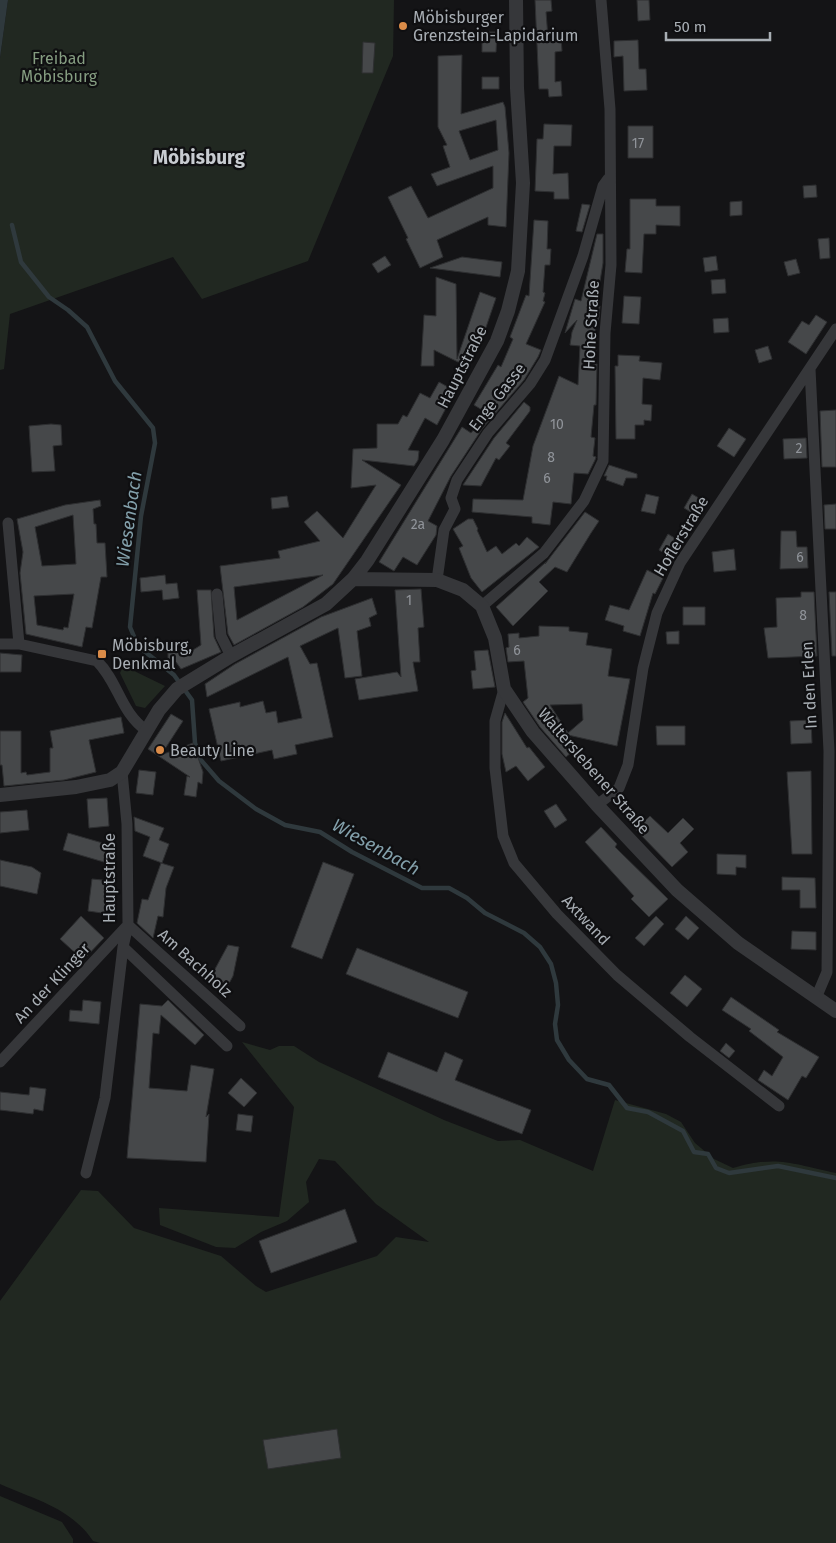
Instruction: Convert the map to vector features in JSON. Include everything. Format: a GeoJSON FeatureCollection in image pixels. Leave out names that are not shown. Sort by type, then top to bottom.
{"type":"FeatureCollection","features":[{"type":"Feature","properties":{"kind":"street","name":"Hauptstraße"},"geometry":{"type":"LineString","coordinates":[[86,1173],[104,1098],[123,947],[128,925],[126,824],[122,772],[159,710],[177,689],[231,656],[326,604],[353,579],[444,440],[497,341],[508,311],[518,271],[524,183],[517,88],[516,0]]}},
{"type":"Feature","properties":{"kind":"street","name":"Hohe Straße"},"geometry":{"type":"LineString","coordinates":[[482,606],[544,553],[584,502],[602,461],[605,333],[611,264],[610,109],[602,0]]}},
{"type":"Feature","properties":{"kind":"street","name":"Enge Gasse"},"geometry":{"type":"LineString","coordinates":[[437,580],[444,530],[454,509],[451,498],[457,480],[488,433],[530,384],[545,360],[583,256],[603,186],[609,176]]}},
{"type":"Feature","properties":{"kind":"street","name":"Hoflerstraße"},"geometry":{"type":"LineString","coordinates":[[597,805],[619,788],[628,765],[643,668],[657,613],[680,563],[836,330]]}},
{"type":"Feature","properties":{"kind":"street","name":"In den Erlen"},"geometry":{"type":"LineString","coordinates":[[810,369],[828,751],[827,972],[816,998]]}},
{"type":"Feature","properties":{"kind":"street"},"geometry":{"type":"LineString","coordinates":[[8,522],[19,644]]}},
{"type":"Feature","properties":{"kind":"street","name":"Walterslebener Straße"},"geometry":{"type":"LineString","coordinates":[[353,579],[437,580],[463,590],[482,606],[495,638],[504,688],[533,732],[597,805],[684,896],[738,943],[836,1011]]}},
{"type":"Feature","properties":{"kind":"street"},"geometry":{"type":"LineString","coordinates":[[217,594],[222,636],[231,656]]}},
{"type":"Feature","properties":{"kind":"street"},"geometry":{"type":"LineString","coordinates":[[0,644],[19,644],[97,661],[105,669],[132,719],[147,731]]}},
{"type":"Feature","properties":{"kind":"street","name":"Axtwand"},"geometry":{"type":"LineString","coordinates":[[504,688],[495,721],[495,768],[503,836],[514,863],[557,914],[616,975],[690,1037],[778,1106]]}},
{"type":"Feature","properties":{"kind":"street"},"geometry":{"type":"LineString","coordinates":[[0,795],[76,787],[110,780],[122,772]]}},
{"type":"Feature","properties":{"kind":"street","name":"Am Bachholz"},"geometry":{"type":"LineString","coordinates":[[128,925],[240,1026]]}},
{"type":"Feature","properties":{"kind":"street","name":"An der Klinger"},"geometry":{"type":"LineString","coordinates":[[0,1062],[128,925]]}},
{"type":"Feature","properties":{"kind":"street"},"geometry":{"type":"LineString","coordinates":[[123,947],[227,1046]]}},
{"type":"Feature","properties":{"kind":"green space","name":"Freibad Möbisburg"},"geometry":{"type":"Polygon","coordinates":[[[8,0],[394,0],[393,56],[308,261],[202,299],[173,257],[10,314],[4,369],[0,370],[0,58],[8,0]]]}},
{"type":"Feature","properties":{"kind":"green space"},"geometry":{"type":"Polygon","coordinates":[[[128,668],[165,686],[145,708],[136,706],[120,673],[122,669],[128,668]]]}},
{"type":"Feature","properties":{"kind":"green space"},"geometry":{"type":"Polygon","coordinates":[[[242,1042],[270,1050],[279,1046],[294,1046],[319,1062],[444,1120],[498,1141],[520,1140],[593,1171],[615,1100],[666,1114],[681,1122],[695,1143],[714,1159],[733,1168],[774,1161],[836,1173],[836,1543],[100,1543],[93,1541],[74,1520],[52,1506],[0,1484],[0,1301],[81,1190],[98,1191],[134,1228],[221,1256],[256,1286],[266,1292],[377,1256],[396,1237],[429,1242],[376,1204],[335,1161],[319,1159],[306,1182],[309,1202],[287,1221],[261,1232],[235,1248],[216,1247],[160,1225],[159,1208],[279,1217],[294,1107],[242,1042]]]}},
{"type":"Feature","properties":{"kind":"green space"},"geometry":{"type":"Polygon","coordinates":[[[0,1496],[62,1522],[73,1539],[73,1543],[0,1543],[0,1496]]]}},
{"type":"Feature","properties":{"kind":"shaded area"},"geometry":{"type":"Polygon","coordinates":[[[0,0],[8,0],[0,58],[0,0]]]}},
{"type":"Feature","properties":{"kind":"building"},"geometry":{"type":"Polygon","coordinates":[[[535,0],[551,0],[552,11],[546,12],[548,38],[561,37],[562,51],[555,52],[555,82],[561,81],[562,96],[549,97],[548,89],[539,89],[535,0]]]}},
{"type":"Feature","properties":{"kind":"building"},"geometry":{"type":"Polygon","coordinates":[[[637,0],[649,0],[650,20],[638,21],[637,0]]]}},
{"type":"Feature","properties":{"kind":"building"},"geometry":{"type":"Polygon","coordinates":[[[482,32],[497,32],[496,52],[482,52],[482,32]]]}},
{"type":"Feature","properties":{"kind":"building"},"geometry":{"type":"Polygon","coordinates":[[[638,40],[639,69],[646,69],[647,90],[624,91],[623,56],[614,57],[614,41],[638,40]]]}},
{"type":"Feature","properties":{"kind":"building"},"geometry":{"type":"Polygon","coordinates":[[[363,42],[375,43],[373,73],[362,73],[363,42]]]}},
{"type":"Feature","properties":{"kind":"building"},"geometry":{"type":"Polygon","coordinates":[[[462,55],[461,114],[503,102],[505,107],[509,153],[506,227],[488,225],[488,217],[437,240],[443,257],[420,268],[388,197],[411,186],[428,218],[493,188],[493,166],[437,186],[431,174],[450,167],[443,146],[447,145],[438,127],[438,56],[462,55]],[[496,120],[459,131],[470,160],[498,150],[496,120]]]}},
{"type":"Feature","properties":{"kind":"building"},"geometry":{"type":"Polygon","coordinates":[[[482,77],[499,77],[499,89],[482,89],[482,77]]]}},
{"type":"Feature","properties":{"kind":"building"},"geometry":{"type":"Polygon","coordinates":[[[544,124],[572,125],[571,146],[554,146],[553,174],[568,173],[569,199],[554,199],[554,192],[535,191],[537,139],[543,139],[544,124]]]}},
{"type":"Feature","properties":{"kind":"building"},"geometry":{"type":"Polygon","coordinates":[[[628,126],[653,126],[653,158],[628,158],[628,126]]]}},
{"type":"Feature","properties":{"kind":"building"},"geometry":{"type":"Polygon","coordinates":[[[816,185],[817,197],[804,198],[803,186],[816,185]]]}},
{"type":"Feature","properties":{"kind":"building"},"geometry":{"type":"Polygon","coordinates":[[[630,199],[656,199],[656,206],[680,206],[680,226],[656,225],[656,234],[644,234],[642,273],[625,272],[627,249],[630,249],[630,199]]]}},
{"type":"Feature","properties":{"kind":"building"},"geometry":{"type":"Polygon","coordinates":[[[742,201],[742,215],[730,216],[730,202],[742,201]]]}},
{"type":"Feature","properties":{"kind":"building"},"geometry":{"type":"Polygon","coordinates":[[[582,204],[590,205],[582,232],[576,231],[582,204]]]}},
{"type":"Feature","properties":{"kind":"building"},"geometry":{"type":"Polygon","coordinates":[[[534,220],[548,221],[547,249],[551,249],[550,265],[545,265],[543,292],[545,293],[543,301],[545,302],[526,344],[541,350],[524,380],[482,429],[451,476],[428,521],[437,526],[436,535],[417,565],[403,557],[394,571],[379,562],[462,427],[471,433],[487,413],[474,405],[498,365],[501,367],[513,339],[510,337],[526,295],[529,296],[534,220]]]}},
{"type":"Feature","properties":{"kind":"building"},"geometry":{"type":"Polygon","coordinates":[[[597,234],[603,234],[603,263],[596,305],[600,306],[599,317],[594,336],[597,336],[595,364],[597,364],[596,405],[594,405],[591,437],[595,438],[593,456],[596,457],[595,460],[588,474],[574,473],[571,504],[553,502],[550,525],[532,523],[532,517],[472,512],[473,499],[523,500],[533,446],[559,376],[578,385],[580,346],[570,345],[572,332],[577,320],[565,333],[575,299],[581,301],[597,234]]]}},
{"type":"Feature","properties":{"kind":"building"},"geometry":{"type":"Polygon","coordinates":[[[829,238],[830,258],[820,259],[818,239],[829,238]]]}},
{"type":"Feature","properties":{"kind":"building"},"geometry":{"type":"Polygon","coordinates":[[[385,256],[391,265],[378,273],[372,264],[385,256]]]}},
{"type":"Feature","properties":{"kind":"building"},"geometry":{"type":"Polygon","coordinates":[[[716,256],[718,270],[705,272],[703,258],[716,256]]]}},
{"type":"Feature","properties":{"kind":"building"},"geometry":{"type":"Polygon","coordinates":[[[462,257],[502,262],[500,277],[430,268],[462,257]]]}},
{"type":"Feature","properties":{"kind":"building"},"geometry":{"type":"Polygon","coordinates":[[[796,259],[800,273],[788,276],[784,262],[796,259]]]}},
{"type":"Feature","properties":{"kind":"building"},"geometry":{"type":"Polygon","coordinates":[[[436,277],[456,284],[457,359],[480,292],[496,298],[483,336],[468,367],[434,350],[434,366],[421,366],[424,315],[436,316],[436,277]]]}},
{"type":"Feature","properties":{"kind":"building"},"geometry":{"type":"Polygon","coordinates":[[[725,279],[726,293],[712,294],[711,280],[725,279]]]}},
{"type":"Feature","properties":{"kind":"building"},"geometry":{"type":"Polygon","coordinates":[[[624,296],[641,297],[639,324],[622,323],[624,296]]]}},
{"type":"Feature","properties":{"kind":"building"},"geometry":{"type":"Polygon","coordinates":[[[816,315],[827,322],[806,354],[788,342],[802,321],[809,325],[816,315]]]}},
{"type":"Feature","properties":{"kind":"building"},"geometry":{"type":"Polygon","coordinates":[[[728,318],[729,332],[714,333],[713,319],[728,318]]]}},
{"type":"Feature","properties":{"kind":"building"},"geometry":{"type":"Polygon","coordinates":[[[768,346],[772,359],[759,363],[755,350],[768,346]]]}},
{"type":"Feature","properties":{"kind":"building"},"geometry":{"type":"Polygon","coordinates":[[[618,355],[640,356],[639,361],[662,363],[660,380],[643,378],[642,404],[652,405],[651,421],[644,420],[644,425],[635,425],[635,439],[616,439],[615,366],[618,366],[618,355]]]}},
{"type":"Feature","properties":{"kind":"building"},"geometry":{"type":"Polygon","coordinates":[[[439,382],[455,391],[437,425],[425,418],[408,450],[419,451],[418,460],[414,466],[362,460],[401,485],[333,584],[303,607],[234,645],[228,634],[220,566],[280,558],[278,551],[320,541],[304,522],[317,511],[343,538],[376,485],[351,488],[353,449],[377,448],[377,424],[398,424],[403,415],[407,417],[420,393],[430,398],[439,382]],[[323,575],[234,587],[237,620],[323,575]]]}},
{"type":"Feature","properties":{"kind":"building"},"geometry":{"type":"Polygon","coordinates":[[[524,402],[530,407],[530,411],[506,443],[510,446],[499,460],[496,458],[481,486],[463,485],[494,438],[524,402]]]}},
{"type":"Feature","properties":{"kind":"building"},"geometry":{"type":"Polygon","coordinates":[[[836,410],[836,467],[822,467],[820,411],[836,410]]]}},
{"type":"Feature","properties":{"kind":"building"},"geometry":{"type":"Polygon","coordinates":[[[61,425],[62,445],[53,446],[55,471],[32,472],[29,426],[61,425]]]}},
{"type":"Feature","properties":{"kind":"building"},"geometry":{"type":"Polygon","coordinates":[[[729,428],[746,439],[734,457],[717,446],[729,428]]]}},
{"type":"Feature","properties":{"kind":"building"},"geometry":{"type":"Polygon","coordinates":[[[806,438],[807,458],[784,459],[783,439],[806,438]]]}},
{"type":"Feature","properties":{"kind":"building"},"geometry":{"type":"Polygon","coordinates":[[[609,465],[637,474],[637,478],[626,478],[623,486],[606,480],[607,476],[604,476],[609,465]]]}},
{"type":"Feature","properties":{"kind":"building"},"geometry":{"type":"Polygon","coordinates":[[[646,494],[659,497],[655,514],[641,511],[646,494]]]}},
{"type":"Feature","properties":{"kind":"building"},"geometry":{"type":"Polygon","coordinates":[[[692,494],[707,503],[699,517],[684,508],[692,494]]]}},
{"type":"Feature","properties":{"kind":"building"},"geometry":{"type":"Polygon","coordinates":[[[287,496],[289,507],[272,509],[271,498],[287,496]]]}},
{"type":"Feature","properties":{"kind":"building"},"geometry":{"type":"Polygon","coordinates":[[[100,500],[101,506],[93,509],[94,524],[96,524],[97,543],[105,543],[107,577],[101,577],[92,628],[86,627],[82,647],[26,634],[20,573],[23,552],[17,519],[65,505],[100,500]],[[73,515],[35,527],[42,566],[76,564],[73,515]],[[74,594],[34,596],[37,625],[63,630],[64,627],[68,628],[74,594]]]}},
{"type":"Feature","properties":{"kind":"building"},"geometry":{"type":"Polygon","coordinates":[[[836,504],[836,529],[825,529],[824,505],[836,504]]]}},
{"type":"Feature","properties":{"kind":"building"},"geometry":{"type":"Polygon","coordinates":[[[585,512],[599,521],[567,572],[555,567],[539,582],[548,591],[513,626],[496,607],[546,562],[545,564],[585,512]]]}},
{"type":"Feature","properties":{"kind":"building"},"geometry":{"type":"Polygon","coordinates":[[[468,519],[473,519],[487,552],[496,546],[502,554],[516,543],[519,546],[527,537],[539,547],[482,592],[471,578],[459,548],[463,546],[453,529],[468,519]]]}},
{"type":"Feature","properties":{"kind":"building"},"geometry":{"type":"Polygon","coordinates":[[[781,531],[796,531],[797,547],[807,547],[808,568],[780,569],[781,531]]]}},
{"type":"Feature","properties":{"kind":"building"},"geometry":{"type":"Polygon","coordinates":[[[668,534],[681,542],[673,558],[659,550],[668,534]]]}},
{"type":"Feature","properties":{"kind":"building"},"geometry":{"type":"Polygon","coordinates":[[[734,549],[736,570],[714,572],[712,552],[734,549]]]}},
{"type":"Feature","properties":{"kind":"building"},"geometry":{"type":"Polygon","coordinates":[[[647,570],[663,578],[655,594],[653,593],[640,636],[623,631],[624,626],[605,620],[610,605],[629,610],[647,570]]]}},
{"type":"Feature","properties":{"kind":"building"},"geometry":{"type":"Polygon","coordinates":[[[165,575],[166,584],[177,583],[179,598],[163,600],[162,590],[141,592],[140,578],[165,575]]]}},
{"type":"Feature","properties":{"kind":"building"},"geometry":{"type":"Polygon","coordinates":[[[421,589],[424,627],[418,628],[420,662],[413,662],[418,691],[359,700],[355,679],[397,672],[401,677],[395,590],[421,589]]]}},
{"type":"Feature","properties":{"kind":"building"},"geometry":{"type":"Polygon","coordinates":[[[197,590],[211,590],[214,637],[221,652],[181,669],[176,662],[168,661],[168,650],[193,650],[201,645],[197,590]]]}},
{"type":"Feature","properties":{"kind":"building"},"geometry":{"type":"Polygon","coordinates":[[[801,592],[814,592],[817,656],[768,658],[764,628],[777,627],[776,598],[801,597],[801,592]]]}},
{"type":"Feature","properties":{"kind":"building"},"geometry":{"type":"Polygon","coordinates":[[[829,592],[836,592],[836,656],[832,656],[829,592]]]}},
{"type":"Feature","properties":{"kind":"building"},"geometry":{"type":"Polygon","coordinates":[[[372,598],[377,614],[369,618],[371,626],[357,631],[362,676],[345,678],[338,628],[300,646],[310,664],[317,663],[333,737],[295,745],[297,754],[274,759],[272,750],[221,761],[209,709],[240,702],[240,707],[263,701],[266,713],[276,711],[278,723],[302,718],[288,657],[207,697],[205,684],[235,664],[321,617],[372,598]]]}},
{"type":"Feature","properties":{"kind":"building"},"geometry":{"type":"Polygon","coordinates":[[[683,607],[705,607],[705,625],[683,625],[683,607]]]}},
{"type":"Feature","properties":{"kind":"building"},"geometry":{"type":"Polygon","coordinates":[[[539,626],[569,627],[569,631],[588,633],[586,645],[612,649],[608,676],[630,679],[617,746],[568,735],[578,747],[566,757],[540,727],[523,702],[528,698],[524,661],[508,662],[506,648],[509,647],[508,634],[519,633],[519,638],[539,636],[539,626]],[[582,704],[550,705],[568,733],[583,720],[582,704]]]}},
{"type":"Feature","properties":{"kind":"building"},"geometry":{"type":"Polygon","coordinates":[[[679,631],[679,644],[667,644],[666,632],[679,631]]]}},
{"type":"Feature","properties":{"kind":"building"},"geometry":{"type":"Polygon","coordinates":[[[488,650],[495,687],[473,689],[471,671],[476,670],[474,651],[488,650]]]}},
{"type":"Feature","properties":{"kind":"building"},"geometry":{"type":"Polygon","coordinates":[[[0,653],[22,655],[21,672],[0,672],[0,653]]]}},
{"type":"Feature","properties":{"kind":"building"},"geometry":{"type":"Polygon","coordinates":[[[505,713],[527,748],[529,747],[545,767],[528,781],[516,766],[506,772],[502,754],[502,722],[505,713]]]}},
{"type":"Feature","properties":{"kind":"building"},"geometry":{"type":"Polygon","coordinates":[[[171,714],[183,721],[161,755],[193,743],[203,772],[202,784],[198,782],[196,797],[184,795],[187,776],[190,777],[148,749],[171,714]]]}},
{"type":"Feature","properties":{"kind":"building"},"geometry":{"type":"Polygon","coordinates":[[[121,717],[124,733],[89,740],[96,772],[64,780],[4,786],[2,765],[0,765],[0,731],[21,731],[21,773],[26,772],[27,775],[50,772],[50,748],[53,748],[50,731],[121,717]]]}},
{"type":"Feature","properties":{"kind":"building"},"geometry":{"type":"Polygon","coordinates":[[[811,720],[812,743],[791,744],[790,721],[811,720]]]}},
{"type":"Feature","properties":{"kind":"building"},"geometry":{"type":"Polygon","coordinates":[[[656,726],[685,726],[685,745],[657,745],[656,726]]]}},
{"type":"Feature","properties":{"kind":"building"},"geometry":{"type":"Polygon","coordinates":[[[139,770],[156,772],[153,795],[136,793],[139,770]]]}},
{"type":"Feature","properties":{"kind":"building"},"geometry":{"type":"Polygon","coordinates":[[[811,771],[812,854],[792,854],[787,772],[811,771]]]}},
{"type":"Feature","properties":{"kind":"building"},"geometry":{"type":"Polygon","coordinates":[[[107,798],[109,826],[89,828],[87,799],[107,798]]]}},
{"type":"Feature","properties":{"kind":"building"},"geometry":{"type":"Polygon","coordinates":[[[556,804],[567,820],[555,828],[544,811],[556,804]]]}},
{"type":"Feature","properties":{"kind":"building"},"geometry":{"type":"Polygon","coordinates":[[[27,810],[29,830],[0,833],[0,812],[27,810]]]}},
{"type":"Feature","properties":{"kind":"building"},"geometry":{"type":"Polygon","coordinates":[[[650,816],[668,833],[683,818],[694,829],[680,843],[688,852],[672,867],[636,830],[650,816]]]}},
{"type":"Feature","properties":{"kind":"building"},"geometry":{"type":"Polygon","coordinates":[[[134,817],[164,828],[159,840],[169,844],[162,863],[143,856],[150,837],[135,831],[134,817]]]}},
{"type":"Feature","properties":{"kind":"building"},"geometry":{"type":"Polygon","coordinates":[[[601,827],[617,844],[615,847],[668,899],[649,917],[631,899],[634,896],[585,842],[601,827]]]}},
{"type":"Feature","properties":{"kind":"building"},"geometry":{"type":"Polygon","coordinates":[[[68,833],[106,844],[104,851],[116,852],[114,865],[63,850],[68,833]]]}},
{"type":"Feature","properties":{"kind":"building"},"geometry":{"type":"Polygon","coordinates":[[[717,854],[746,855],[746,868],[736,867],[736,875],[717,874],[717,854]]]}},
{"type":"Feature","properties":{"kind":"building"},"geometry":{"type":"Polygon","coordinates":[[[0,860],[32,867],[41,873],[37,894],[0,886],[0,860]]]}},
{"type":"Feature","properties":{"kind":"building"},"geometry":{"type":"Polygon","coordinates":[[[323,862],[354,874],[322,959],[291,947],[323,862]]]}},
{"type":"Feature","properties":{"kind":"building"},"geometry":{"type":"Polygon","coordinates":[[[161,863],[174,867],[166,888],[163,917],[158,916],[153,938],[137,923],[142,899],[148,900],[161,863]]]}},
{"type":"Feature","properties":{"kind":"building"},"geometry":{"type":"Polygon","coordinates":[[[782,877],[815,878],[816,908],[800,908],[800,890],[782,890],[782,877]]]}},
{"type":"Feature","properties":{"kind":"building"},"geometry":{"type":"Polygon","coordinates":[[[92,879],[113,881],[109,914],[88,911],[92,879]]]}},
{"type":"Feature","properties":{"kind":"building"},"geometry":{"type":"Polygon","coordinates":[[[81,916],[104,938],[83,960],[60,939],[81,916]]]}},
{"type":"Feature","properties":{"kind":"building"},"geometry":{"type":"Polygon","coordinates":[[[656,916],[664,924],[644,946],[635,938],[656,916]]]}},
{"type":"Feature","properties":{"kind":"building"},"geometry":{"type":"Polygon","coordinates":[[[686,916],[699,928],[688,940],[675,929],[686,916]]]}},
{"type":"Feature","properties":{"kind":"building"},"geometry":{"type":"Polygon","coordinates":[[[792,931],[816,932],[816,950],[791,949],[792,931]]]}},
{"type":"Feature","properties":{"kind":"building"},"geometry":{"type":"Polygon","coordinates":[[[228,945],[239,947],[233,976],[225,991],[208,982],[228,945]]]}},
{"type":"Feature","properties":{"kind":"building"},"geometry":{"type":"Polygon","coordinates":[[[357,948],[468,992],[458,1018],[346,974],[357,948]]]}},
{"type":"Feature","properties":{"kind":"building"},"geometry":{"type":"Polygon","coordinates":[[[685,975],[702,989],[687,1007],[670,993],[685,975]]]}},
{"type":"Feature","properties":{"kind":"building"},"geometry":{"type":"Polygon","coordinates":[[[731,997],[779,1030],[777,1032],[819,1057],[806,1078],[802,1076],[788,1100],[758,1080],[764,1070],[772,1076],[783,1057],[749,1031],[751,1029],[722,1010],[731,997]]]}},
{"type":"Feature","properties":{"kind":"building"},"geometry":{"type":"Polygon","coordinates":[[[83,1000],[101,1002],[99,1024],[69,1021],[70,1010],[82,1011],[83,1000]]]}},
{"type":"Feature","properties":{"kind":"building"},"geometry":{"type":"Polygon","coordinates":[[[168,1000],[204,1035],[195,1045],[161,1015],[159,1034],[153,1033],[149,1088],[187,1091],[191,1065],[214,1069],[206,1117],[209,1114],[206,1162],[127,1158],[140,1004],[162,1006],[168,1000]]]}},
{"type":"Feature","properties":{"kind":"building"},"geometry":{"type":"Polygon","coordinates":[[[726,1043],[735,1051],[729,1058],[720,1051],[726,1043]]]}},
{"type":"Feature","properties":{"kind":"building"},"geometry":{"type":"Polygon","coordinates":[[[388,1052],[437,1072],[445,1052],[463,1060],[455,1080],[531,1110],[522,1134],[378,1077],[388,1052]]]}},
{"type":"Feature","properties":{"kind":"building"},"geometry":{"type":"Polygon","coordinates":[[[241,1078],[257,1093],[244,1107],[228,1093],[241,1078]]]}},
{"type":"Feature","properties":{"kind":"building"},"geometry":{"type":"Polygon","coordinates":[[[30,1087],[46,1089],[43,1111],[34,1109],[33,1114],[0,1110],[0,1092],[29,1095],[30,1087]]]}},
{"type":"Feature","properties":{"kind":"building"},"geometry":{"type":"Polygon","coordinates":[[[238,1114],[253,1116],[251,1132],[236,1130],[238,1114]]]}},
{"type":"Feature","properties":{"kind":"building"},"geometry":{"type":"Polygon","coordinates":[[[345,1209],[357,1242],[271,1273],[259,1241],[345,1209]]]}},
{"type":"Feature","properties":{"kind":"building"},"geometry":{"type":"Polygon","coordinates":[[[337,1429],[341,1458],[268,1469],[263,1440],[337,1429]]]}},
{"type":"Feature","properties":{"kind":"waterway","name":"Wiesenbach"},"geometry":{"type":"LineString","coordinates":[[12,225],[21,262],[49,297],[68,310],[87,327],[115,381],[153,428],[155,443],[141,516],[130,627],[138,646],[174,675],[192,700],[195,743],[200,759],[219,781],[256,809],[285,825],[320,832],[352,852],[422,888],[449,888],[467,898],[485,913],[524,933],[540,947],[551,964],[556,983],[558,1005],[555,1024],[557,1040],[569,1060],[587,1079],[609,1085],[627,1108],[648,1112],[683,1131],[694,1152],[708,1154],[716,1168],[729,1173],[778,1166],[836,1178]]}},
{"type":"Feature","properties":{"kind":"place","name":"Möbisburger Grenzstein-Lapidarium"},"geometry":{"type":"Point","coordinates":[403,26]}},
{"type":"Feature","properties":{"kind":"place","name":"Möbisburg, Denkmal"},"geometry":{"type":"Point","coordinates":[102,654]}},
{"type":"Feature","properties":{"kind":"place","name":"Beauty Line"},"geometry":{"type":"Point","coordinates":[160,750]}},
{"type":"Feature","properties":{"kind":"district","name":"Möbisburg"},"geometry":{"type":"Point","coordinates":[199,157]}}]}
